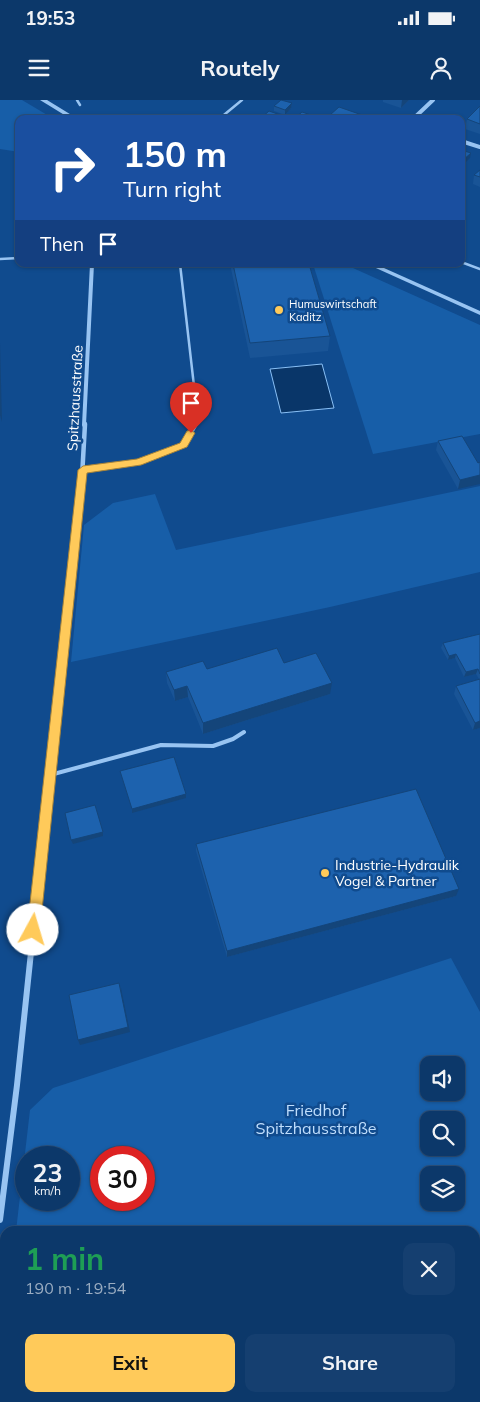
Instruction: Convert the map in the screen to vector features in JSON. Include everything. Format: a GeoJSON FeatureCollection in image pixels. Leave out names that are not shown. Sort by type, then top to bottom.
{"type":"FeatureCollection","features":[{"type":"Feature","properties":{"kind":"street"},"geometry":{"type":"LineString","coordinates":[[43,100],[68,115]]}},
{"type":"Feature","properties":{"kind":"street"},"geometry":{"type":"LineString","coordinates":[[416,115],[433,100]]}},
{"type":"Feature","properties":{"kind":"street"},"geometry":{"type":"LineString","coordinates":[[465,142],[480,147]]}},
{"type":"Feature","properties":{"kind":"street","name":"Spitzhausstraße"},"geometry":{"type":"LineString","coordinates":[[0,1220],[18,1075],[83,470],[92,267]]}},
{"type":"Feature","properties":{"kind":"street"},"geometry":{"type":"LineString","coordinates":[[377,267],[480,313]]}},
{"type":"Feature","properties":{"kind":"lane"},"geometry":{"type":"LineString","coordinates":[[77,100],[80,105]]}},
{"type":"Feature","properties":{"kind":"lane"},"geometry":{"type":"LineString","coordinates":[[224,115],[242,100]]}},
{"type":"Feature","properties":{"kind":"lane"},"geometry":{"type":"LineString","coordinates":[[0,259],[15,258]]}},
{"type":"Feature","properties":{"kind":"lane"},"geometry":{"type":"LineString","coordinates":[[465,264],[480,270]]}},
{"type":"Feature","properties":{"kind":"lane"},"geometry":{"type":"LineString","coordinates":[[83,470],[138,463],[184,445],[198,421],[180,267]]}},
{"type":"Feature","properties":{"kind":"lane"},"geometry":{"type":"LineString","coordinates":[[50,775],[162,745],[211,746],[231,741],[244,732]]}},
{"type":"Feature","properties":{"kind":"green space"},"geometry":{"type":"Polygon","coordinates":[[[0,100],[22,100],[47,115],[15,115],[15,151],[0,149],[0,100]]]}},
{"type":"Feature","properties":{"kind":"green space"},"geometry":{"type":"Polygon","coordinates":[[[314,267],[351,267],[480,325],[480,434],[373,454],[314,267]]]}},
{"type":"Feature","properties":{"kind":"green space"},"geometry":{"type":"Polygon","coordinates":[[[480,486],[480,572],[330,607],[71,662],[84,525],[113,503],[155,494],[176,550],[480,486]]]}},
{"type":"Feature","properties":{"kind":"green space","name":"Friedhof Spitzhausstraße"},"geometry":{"type":"Polygon","coordinates":[[[451,958],[480,1012],[480,1226],[17,1226],[18,1211],[80,1211],[80,1146],[26,1146],[30,1110],[53,1088],[451,958]]]}},
{"type":"Feature","properties":{"kind":"shaded area"},"geometry":{"type":"Polygon","coordinates":[[[322,364],[334,408],[281,413],[270,369],[322,364]]]}},
{"type":"Feature","properties":{"kind":"building"},"geometry":{"type":"Polygon","coordinates":[[[281,100],[292,103],[285,110],[274,106],[281,100]]]}},
{"type":"Feature","properties":{"kind":"building"},"geometry":{"type":"Polygon","coordinates":[[[480,106],[480,124],[467,119],[480,106]]]}},
{"type":"Feature","properties":{"kind":"building"},"geometry":{"type":"Polygon","coordinates":[[[339,107],[362,115],[330,115],[339,107]]]}},
{"type":"Feature","properties":{"kind":"building"},"geometry":{"type":"Polygon","coordinates":[[[269,111],[280,115],[264,115],[269,111]]]}},
{"type":"Feature","properties":{"kind":"building"},"geometry":{"type":"Polygon","coordinates":[[[302,112],[311,115],[299,115],[302,112]]]}},
{"type":"Feature","properties":{"kind":"building"},"geometry":{"type":"Polygon","coordinates":[[[465,151],[471,153],[465,158],[465,151]]]}},
{"type":"Feature","properties":{"kind":"building"},"geometry":{"type":"Polygon","coordinates":[[[480,170],[480,177],[474,175],[480,170]]]}},
{"type":"Feature","properties":{"kind":"building"},"geometry":{"type":"Polygon","coordinates":[[[234,267],[310,267],[330,336],[250,343],[234,267]]]}},
{"type":"Feature","properties":{"kind":"building"},"geometry":{"type":"Polygon","coordinates":[[[462,436],[478,463],[480,462],[480,475],[460,480],[438,441],[462,436]]]}},
{"type":"Feature","properties":{"kind":"building"},"geometry":{"type":"Polygon","coordinates":[[[480,634],[480,674],[478,669],[466,672],[456,654],[449,656],[443,643],[480,634]]]}},
{"type":"Feature","properties":{"kind":"building"},"geometry":{"type":"Polygon","coordinates":[[[277,648],[284,663],[316,653],[332,683],[203,723],[187,686],[174,690],[166,672],[203,661],[207,669],[277,648]]]}},
{"type":"Feature","properties":{"kind":"building"},"geometry":{"type":"Polygon","coordinates":[[[480,679],[480,721],[475,723],[456,686],[480,679]]]}},
{"type":"Feature","properties":{"kind":"building"},"geometry":{"type":"Polygon","coordinates":[[[174,757],[186,794],[132,809],[120,771],[174,757]]]}},
{"type":"Feature","properties":{"kind":"building","name":"Industrie-Hydraulik Vogel & Partner"},"geometry":{"type":"Polygon","coordinates":[[[416,789],[459,889],[227,951],[196,844],[416,789]]]}},
{"type":"Feature","properties":{"kind":"building"},"geometry":{"type":"Polygon","coordinates":[[[95,805],[103,832],[71,840],[65,813],[95,805]]]}},
{"type":"Feature","properties":{"kind":"building"},"geometry":{"type":"Polygon","coordinates":[[[119,983],[128,1027],[78,1040],[69,995],[119,983]]]}},
{"type":"Feature","properties":{"kind":"place","name":"Humuswirtschaft Kaditz"},"geometry":{"type":"Point","coordinates":[279,310]}},
{"type":"Feature","properties":{"kind":"place","name":"Industrie-Hydraulik Vogel & Partner"},"geometry":{"type":"Point","coordinates":[325,873]}},
{"type":"Feature","properties":{"kind":"route"},"geometry":{"type":"LineString","coordinates":[[33,930],[83,470],[138,463],[184,445],[191,433]]}}]}
